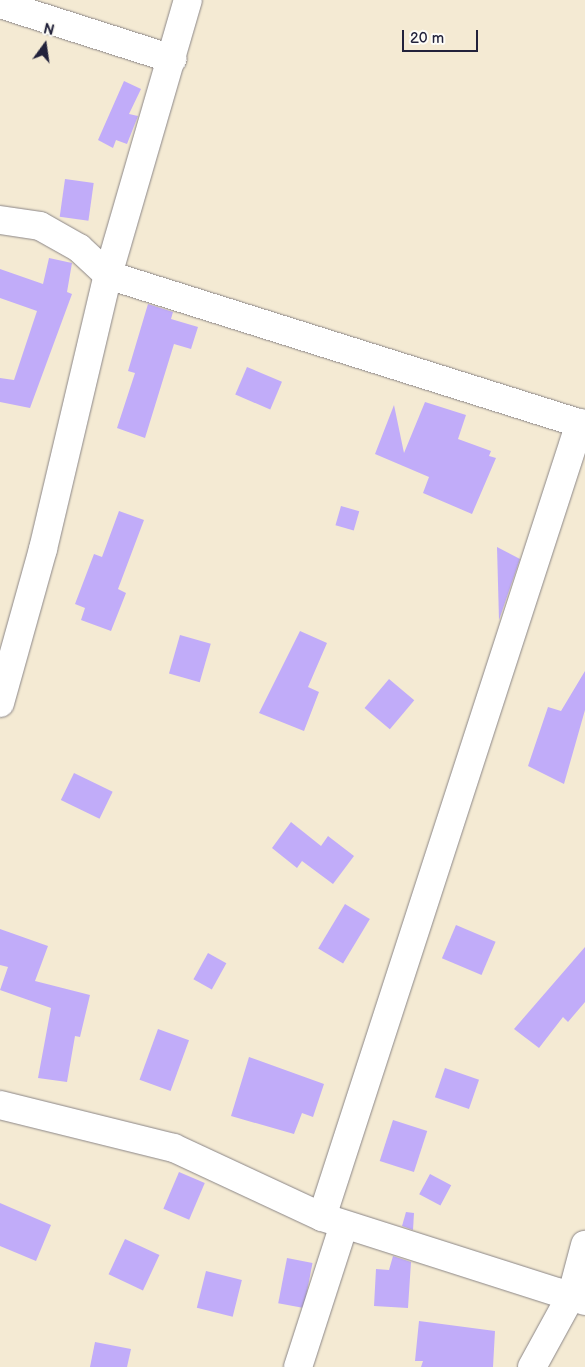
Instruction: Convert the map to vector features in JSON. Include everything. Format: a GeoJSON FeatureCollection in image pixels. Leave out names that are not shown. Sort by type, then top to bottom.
{"type":"FeatureCollection","features":[{"type":"Feature","properties":{"kind":"street"},"geometry":{"type":"LineString","coordinates":[[3,686],[108,275],[188,0]]}},
{"type":"Feature","properties":{"kind":"street"},"geometry":{"type":"LineString","coordinates":[[0,4],[172,59]]}},
{"type":"Feature","properties":{"kind":"street"},"geometry":{"type":"LineString","coordinates":[[0,220],[40,226],[79,248],[108,275],[582,424],[333,1221],[298,1367]]}},
{"type":"Feature","properties":{"kind":"street"},"geometry":{"type":"LineString","coordinates":[[0,1105],[174,1148],[333,1221],[578,1297]]}},
{"type":"Feature","properties":{"kind":"street"},"geometry":{"type":"LineString","coordinates":[[532,1367],[578,1297],[585,1244]]}},
{"type":"Feature","properties":{"kind":"building"},"geometry":{"type":"Polygon","coordinates":[[[124,81],[141,89],[129,114],[138,116],[127,144],[116,140],[113,148],[98,140],[124,81]]]}},
{"type":"Feature","properties":{"kind":"building"},"geometry":{"type":"Polygon","coordinates":[[[65,179],[94,183],[88,221],[60,217],[65,179]]]}},
{"type":"Feature","properties":{"kind":"building"},"geometry":{"type":"Polygon","coordinates":[[[49,258],[72,263],[67,292],[72,294],[30,408],[0,402],[0,378],[14,380],[37,311],[0,298],[0,269],[43,284],[49,258]]]}},
{"type":"Feature","properties":{"kind":"building"},"geometry":{"type":"Polygon","coordinates":[[[148,304],[173,312],[171,319],[198,327],[191,349],[174,344],[145,438],[117,428],[135,373],[128,371],[148,304]]]}},
{"type":"Feature","properties":{"kind":"building"},"geometry":{"type":"Polygon","coordinates":[[[247,367],[282,382],[270,409],[235,395],[247,367]]]}},
{"type":"Feature","properties":{"kind":"building"},"geometry":{"type":"Polygon","coordinates":[[[425,402],[466,415],[458,439],[491,451],[489,456],[496,458],[472,514],[423,493],[429,477],[375,454],[394,405],[404,453],[425,402]]]}},
{"type":"Feature","properties":{"kind":"building"},"geometry":{"type":"Polygon","coordinates":[[[341,506],[359,511],[354,530],[335,525],[341,506]]]}},
{"type":"Feature","properties":{"kind":"building"},"geometry":{"type":"Polygon","coordinates":[[[119,511],[144,520],[118,589],[126,593],[111,631],[81,620],[85,608],[75,604],[94,554],[102,557],[119,511]]]}},
{"type":"Feature","properties":{"kind":"building"},"geometry":{"type":"Polygon","coordinates":[[[497,547],[520,559],[499,620],[497,547]]]}},
{"type":"Feature","properties":{"kind":"building"},"geometry":{"type":"Polygon","coordinates":[[[300,631],[327,643],[308,687],[319,692],[304,731],[259,713],[300,631]]]}},
{"type":"Feature","properties":{"kind":"building"},"geometry":{"type":"Polygon","coordinates":[[[180,635],[211,644],[200,682],[169,673],[180,635]]]}},
{"type":"Feature","properties":{"kind":"building"},"geometry":{"type":"Polygon","coordinates":[[[585,671],[585,710],[564,784],[528,766],[548,707],[561,711],[585,671]]]}},
{"type":"Feature","properties":{"kind":"building"},"geometry":{"type":"Polygon","coordinates":[[[389,679],[414,700],[390,729],[365,708],[389,679]]]}},
{"type":"Feature","properties":{"kind":"building"},"geometry":{"type":"Polygon","coordinates":[[[74,773],[113,792],[99,819],[61,800],[74,773]]]}},
{"type":"Feature","properties":{"kind":"building"},"geometry":{"type":"Polygon","coordinates":[[[291,822],[321,846],[328,836],[354,856],[333,884],[302,861],[297,868],[272,848],[291,822]]]}},
{"type":"Feature","properties":{"kind":"building"},"geometry":{"type":"Polygon","coordinates":[[[345,904],[370,919],[343,964],[318,949],[345,904]]]}},
{"type":"Feature","properties":{"kind":"building"},"geometry":{"type":"Polygon","coordinates":[[[456,925],[496,942],[482,975],[442,958],[456,925]]]}},
{"type":"Feature","properties":{"kind":"building"},"geometry":{"type":"Polygon","coordinates":[[[0,929],[48,946],[35,981],[90,995],[80,1037],[75,1036],[67,1082],[38,1078],[51,1008],[0,990],[8,967],[0,965],[0,929]]]}},
{"type":"Feature","properties":{"kind":"building"},"geometry":{"type":"Polygon","coordinates":[[[585,947],[585,1002],[568,1022],[563,1017],[539,1048],[514,1029],[585,947]]]}},
{"type":"Feature","properties":{"kind":"building"},"geometry":{"type":"Polygon","coordinates":[[[208,953],[226,963],[212,989],[193,979],[208,953]]]}},
{"type":"Feature","properties":{"kind":"building"},"geometry":{"type":"Polygon","coordinates":[[[158,1029],[189,1040],[171,1091],[140,1080],[158,1029]]]}},
{"type":"Feature","properties":{"kind":"building"},"geometry":{"type":"Polygon","coordinates":[[[249,1057],[324,1084],[313,1117],[302,1113],[294,1134],[231,1116],[249,1057]]]}},
{"type":"Feature","properties":{"kind":"building"},"geometry":{"type":"Polygon","coordinates":[[[445,1068],[479,1080],[469,1109],[435,1097],[445,1068]]]}},
{"type":"Feature","properties":{"kind":"building"},"geometry":{"type":"Polygon","coordinates":[[[393,1120],[427,1131],[414,1172],[380,1161],[393,1120]]]}},
{"type":"Feature","properties":{"kind":"building"},"geometry":{"type":"Polygon","coordinates":[[[179,1172],[205,1183],[189,1220],[163,1209],[179,1172]]]}},
{"type":"Feature","properties":{"kind":"building"},"geometry":{"type":"Polygon","coordinates":[[[430,1174],[451,1185],[440,1206],[419,1194],[430,1174]]]}},
{"type":"Feature","properties":{"kind":"building"},"geometry":{"type":"Polygon","coordinates":[[[0,1203],[51,1225],[36,1261],[0,1246],[0,1203]]]}},
{"type":"Feature","properties":{"kind":"building"},"geometry":{"type":"Polygon","coordinates":[[[406,1212],[414,1213],[413,1230],[402,1226],[406,1212]]]}},
{"type":"Feature","properties":{"kind":"building"},"geometry":{"type":"Polygon","coordinates":[[[125,1239],[159,1255],[143,1290],[109,1274],[125,1239]]]}},
{"type":"Feature","properties":{"kind":"building"},"geometry":{"type":"Polygon","coordinates":[[[393,1256],[411,1262],[408,1308],[374,1306],[376,1269],[389,1270],[393,1256]]]}},
{"type":"Feature","properties":{"kind":"building"},"geometry":{"type":"Polygon","coordinates":[[[287,1258],[313,1263],[304,1308],[278,1303],[287,1258]]]}},
{"type":"Feature","properties":{"kind":"building"},"geometry":{"type":"Polygon","coordinates":[[[206,1271],[242,1280],[233,1317],[197,1308],[206,1271]]]}},
{"type":"Feature","properties":{"kind":"building"},"geometry":{"type":"Polygon","coordinates":[[[419,1321],[495,1331],[493,1367],[421,1367],[423,1361],[415,1361],[419,1321]]]}},
{"type":"Feature","properties":{"kind":"building"},"geometry":{"type":"Polygon","coordinates":[[[95,1342],[131,1349],[127,1367],[90,1367],[95,1342]]]}}]}
